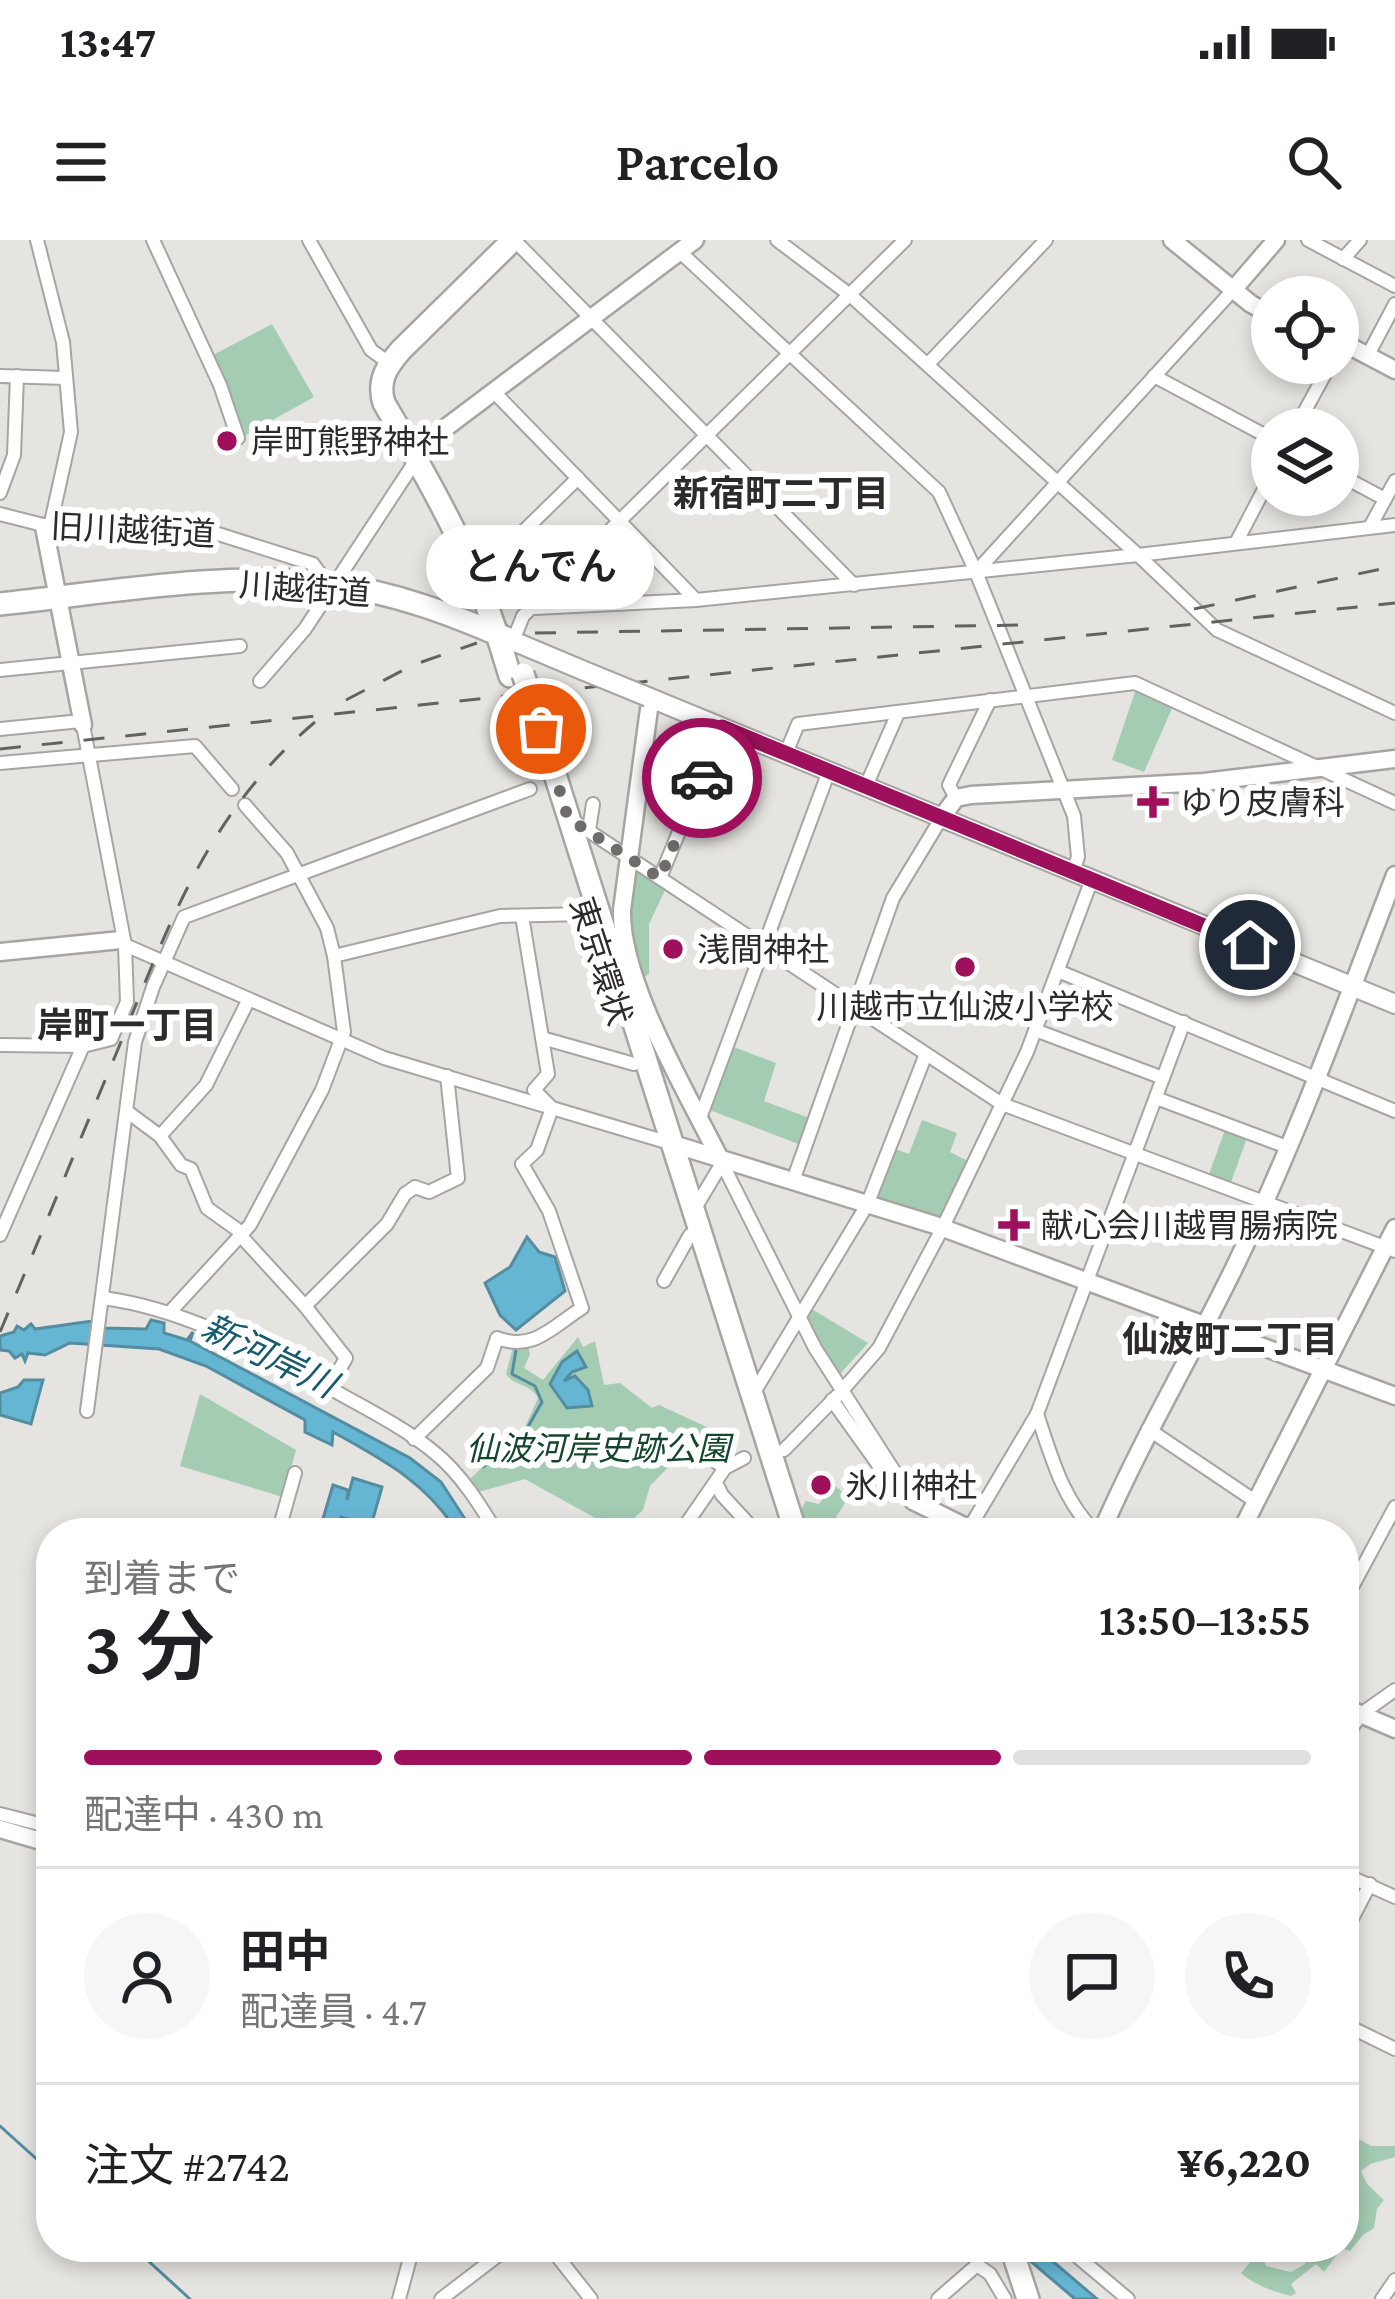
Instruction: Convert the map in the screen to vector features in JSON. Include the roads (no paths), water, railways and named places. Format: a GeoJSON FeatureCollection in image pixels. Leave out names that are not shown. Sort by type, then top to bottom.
{"type":"FeatureCollection","features":[{"type":"Feature","properties":{"kind":"highway"},"geometry":{"type":"LineString","coordinates":[[389,363],[517,241]]}},
{"type":"Feature","properties":{"kind":"highway","name":"東京環状"},"geometry":{"type":"LineString","coordinates":[[506,637],[397,399],[399,371],[410,354],[517,241]]}},
{"type":"Feature","properties":{"kind":"highway","name":"東京環状"},"geometry":{"type":"LineString","coordinates":[[389,363],[381,393],[486,568],[634,1064],[694,1210],[791,1518]]}},
{"type":"Feature","properties":{"kind":"highway","name":"川越街道"},"geometry":{"type":"LineString","coordinates":[[0,604],[233,582],[327,584],[399,598],[506,637]]}},
{"type":"Feature","properties":{"kind":"highway"},"geometry":{"type":"LineString","coordinates":[[459,618],[475,614],[484,594]]}},
{"type":"Feature","properties":{"kind":"highway","name":"東京環状"},"geometry":{"type":"LineString","coordinates":[[526,703],[568,818],[779,1518]]}},
{"type":"Feature","properties":{"kind":"highway"},"geometry":{"type":"LineString","coordinates":[[1018,2262],[1032,2292]]}},
{"type":"Feature","properties":{"kind":"highway"},"geometry":{"type":"LineString","coordinates":[[1027,2262],[1032,2292]]}},
{"type":"Feature","properties":{"kind":"main road","name":"川越街道"},"geometry":{"type":"LineString","coordinates":[[506,637],[1395,1004]]}},
{"type":"Feature","properties":{"kind":"street"},"geometry":{"type":"LineString","coordinates":[[0,1045],[83,1046],[111,1040],[127,1002],[123,942],[56,598],[47,527],[70,441],[63,342],[37,240]]}},
{"type":"Feature","properties":{"kind":"street"},"geometry":{"type":"LineString","coordinates":[[153,240],[220,385],[238,437]]}},
{"type":"Feature","properties":{"kind":"street"},"geometry":{"type":"LineString","coordinates":[[309,240],[370,350],[389,363]]}},
{"type":"Feature","properties":{"kind":"street"},"geometry":{"type":"LineString","coordinates":[[777,240],[850,295],[928,364],[1217,630],[1395,713]]}},
{"type":"Feature","properties":{"kind":"street"},"geometry":{"type":"LineString","coordinates":[[506,637],[905,240]]}},
{"type":"Feature","properties":{"kind":"street"},"geometry":{"type":"LineString","coordinates":[[1172,240],[1251,302]]}},
{"type":"Feature","properties":{"kind":"street"},"geometry":{"type":"LineString","coordinates":[[976,572],[1276,240]]}},
{"type":"Feature","properties":{"kind":"street"},"geometry":{"type":"LineString","coordinates":[[1308,240],[1395,286]]}},
{"type":"Feature","properties":{"kind":"street"},"geometry":{"type":"LineString","coordinates":[[1343,259],[1360,240]]}},
{"type":"Feature","properties":{"kind":"street"},"geometry":{"type":"LineString","coordinates":[[517,241],[854,585]]}},
{"type":"Feature","properties":{"kind":"street"},"geometry":{"type":"LineString","coordinates":[[928,364],[1037,243]]}},
{"type":"Feature","properties":{"kind":"street"},"geometry":{"type":"LineString","coordinates":[[260,682],[280,662],[327,584],[419,453],[687,246],[791,353],[939,492],[1064,789],[1078,838],[1073,871]]}},
{"type":"Feature","properties":{"kind":"street"},"geometry":{"type":"LineString","coordinates":[[1368,355],[1395,304]]}},
{"type":"Feature","properties":{"kind":"street"},"geometry":{"type":"LineString","coordinates":[[1359,351],[1395,370]]}},
{"type":"Feature","properties":{"kind":"street"},"geometry":{"type":"LineString","coordinates":[[0,376],[66,378]]}},
{"type":"Feature","properties":{"kind":"street"},"geometry":{"type":"LineString","coordinates":[[0,493],[14,455],[17,376]]}},
{"type":"Feature","properties":{"kind":"street"},"geometry":{"type":"LineString","coordinates":[[1154,376],[1251,428]]}},
{"type":"Feature","properties":{"kind":"street"},"geometry":{"type":"LineString","coordinates":[[494,392],[696,600]]}},
{"type":"Feature","properties":{"kind":"street"},"geometry":{"type":"LineString","coordinates":[[486,568],[578,478]]}},
{"type":"Feature","properties":{"kind":"street"},"geometry":{"type":"LineString","coordinates":[[1370,527],[1395,481]]}},
{"type":"Feature","properties":{"kind":"street"},"geometry":{"type":"LineString","coordinates":[[1359,485],[1385,499]]}},
{"type":"Feature","properties":{"kind":"street","name":"旧川越街道"},"geometry":{"type":"LineString","coordinates":[[0,514],[47,527],[196,526],[313,564],[327,584]]}},
{"type":"Feature","properties":{"kind":"street"},"geometry":{"type":"LineString","coordinates":[[1236,543],[1251,514]]}},
{"type":"Feature","properties":{"kind":"street"},"geometry":{"type":"LineString","coordinates":[[535,608],[854,585],[1395,525]]}},
{"type":"Feature","properties":{"kind":"street"},"geometry":{"type":"LineString","coordinates":[[0,670],[240,646]]}},
{"type":"Feature","properties":{"kind":"street"},"geometry":{"type":"LineString","coordinates":[[786,753],[798,724],[1138,683],[1395,803]]}},
{"type":"Feature","properties":{"kind":"street"},"geometry":{"type":"LineString","coordinates":[[651,698],[622,910],[625,946],[635,979],[800,1319],[913,1501],[945,1518]]}},
{"type":"Feature","properties":{"kind":"street"},"geometry":{"type":"LineString","coordinates":[[956,798],[949,785],[990,700]]}},
{"type":"Feature","properties":{"kind":"street"},"geometry":{"type":"LineString","coordinates":[[866,786],[898,713]]}},
{"type":"Feature","properties":{"kind":"street"},"geometry":{"type":"LineString","coordinates":[[0,730],[82,723]]}},
{"type":"Feature","properties":{"kind":"street"},"geometry":{"type":"LineString","coordinates":[[660,878],[722,727]]}},
{"type":"Feature","properties":{"kind":"street"},"geometry":{"type":"LineString","coordinates":[[0,763],[195,746],[232,790]]}},
{"type":"Feature","properties":{"kind":"street"},"geometry":{"type":"LineString","coordinates":[[793,1181],[893,898],[956,798],[1204,782],[1395,759]]}},
{"type":"Feature","properties":{"kind":"street"},"geometry":{"type":"LineString","coordinates":[[700,1118],[829,770]]}},
{"type":"Feature","properties":{"kind":"street"},"geometry":{"type":"LineString","coordinates":[[87,1411],[140,1022],[184,917],[530,788]]}},
{"type":"Feature","properties":{"kind":"street"},"geometry":{"type":"LineString","coordinates":[[589,830],[593,804]]}},
{"type":"Feature","properties":{"kind":"street"},"geometry":{"type":"LineString","coordinates":[[170,1312],[241,1234],[267,1196],[322,1090],[342,1040],[327,928],[287,853],[244,805]]}},
{"type":"Feature","properties":{"kind":"street"},"geometry":{"type":"LineString","coordinates":[[568,818],[1002,1104],[1390,1249]]}},
{"type":"Feature","properties":{"kind":"street"},"geometry":{"type":"LineString","coordinates":[[1105,1518],[1265,1202],[1395,874]]}},
{"type":"Feature","properties":{"kind":"street"},"geometry":{"type":"LineString","coordinates":[[784,1450],[879,1348],[1002,1104],[1092,879]]}},
{"type":"Feature","properties":{"kind":"street"},"geometry":{"type":"LineString","coordinates":[[334,956],[476,921],[587,914]]}},
{"type":"Feature","properties":{"kind":"street"},"geometry":{"type":"LineString","coordinates":[[522,916],[548,1074],[534,1090],[552,1108]]}},
{"type":"Feature","properties":{"kind":"street"},"geometry":{"type":"LineString","coordinates":[[0,952],[123,942],[384,1058],[942,1228],[1395,1396]]}},
{"type":"Feature","properties":{"kind":"street"},"geometry":{"type":"LineString","coordinates":[[1058,971],[1395,1111]]}},
{"type":"Feature","properties":{"kind":"street"},"geometry":{"type":"LineString","coordinates":[[160,1136],[206,1085],[248,1001]]}},
{"type":"Feature","properties":{"kind":"street"},"geometry":{"type":"LineString","coordinates":[[1133,1021],[1140,1004]]}},
{"type":"Feature","properties":{"kind":"street"},"geometry":{"type":"LineString","coordinates":[[979,1518],[1037,1414],[1184,1022]]}},
{"type":"Feature","properties":{"kind":"street"},"geometry":{"type":"LineString","coordinates":[[1035,1030],[1163,1078]]}},
{"type":"Feature","properties":{"kind":"street"},"geometry":{"type":"LineString","coordinates":[[542,1038],[634,1064]]}},
{"type":"Feature","properties":{"kind":"street"},"geometry":{"type":"LineString","coordinates":[[0,1234],[83,1046]]}},
{"type":"Feature","properties":{"kind":"street"},"geometry":{"type":"LineString","coordinates":[[752,1394],[867,1205],[926,1054]]}},
{"type":"Feature","properties":{"kind":"street"},"geometry":{"type":"LineString","coordinates":[[305,1306],[387,1224],[406,1194],[415,1187],[434,1191],[458,1178],[447,1076]]}},
{"type":"Feature","properties":{"kind":"street"},"geometry":{"type":"LineString","coordinates":[[1156,1097],[1287,1147]]}},
{"type":"Feature","properties":{"kind":"street"},"geometry":{"type":"LineString","coordinates":[[415,1439],[487,1368],[496,1333],[515,1345],[526,1344],[582,1308],[549,1211],[523,1164],[537,1150],[552,1108]]}},
{"type":"Feature","properties":{"kind":"street"},"geometry":{"type":"LineString","coordinates":[[129,1113],[160,1136],[181,1165],[191,1169],[207,1208],[241,1234],[346,1358],[329,1388]]}},
{"type":"Feature","properties":{"kind":"street"},"geometry":{"type":"LineString","coordinates":[[694,1210],[721,1161]]}},
{"type":"Feature","properties":{"kind":"street"},"geometry":{"type":"LineString","coordinates":[[1248,1518],[1390,1249],[1395,1228]]}},
{"type":"Feature","properties":{"kind":"street"},"geometry":{"type":"LineString","coordinates":[[664,1281],[690,1234]]}},
{"type":"Feature","properties":{"kind":"street"},"geometry":{"type":"LineString","coordinates":[[103,1298],[170,1312],[329,1388],[415,1439],[454,1472],[486,1518]]}},
{"type":"Feature","properties":{"kind":"street"},"geometry":{"type":"LineString","coordinates":[[838,1394],[890,1481],[903,1485]]}},
{"type":"Feature","properties":{"kind":"street"},"geometry":{"type":"LineString","coordinates":[[1037,1414],[1064,1493],[1081,1518]]}},
{"type":"Feature","properties":{"kind":"street"},"geometry":{"type":"LineString","coordinates":[[1148,1429],[1256,1501]]}},
{"type":"Feature","properties":{"kind":"street"},"geometry":{"type":"LineString","coordinates":[[691,1444],[725,1468]]}},
{"type":"Feature","properties":{"kind":"street"},"geometry":{"type":"LineString","coordinates":[[691,1518],[725,1468],[744,1458]]}},
{"type":"Feature","properties":{"kind":"street"},"geometry":{"type":"LineString","coordinates":[[282,1518],[296,1473]]}},
{"type":"Feature","properties":{"kind":"street"},"geometry":{"type":"LineString","coordinates":[[716,1483],[743,1518]]}},
{"type":"Feature","properties":{"kind":"street"},"geometry":{"type":"LineString","coordinates":[[1359,1574],[1395,1507]]}},
{"type":"Feature","properties":{"kind":"street"},"geometry":{"type":"LineString","coordinates":[[1359,1708],[1395,1690]]}},
{"type":"Feature","properties":{"kind":"street"},"geometry":{"type":"LineString","coordinates":[[1359,1714],[1395,1729]]}},
{"type":"Feature","properties":{"kind":"street"},"geometry":{"type":"LineString","coordinates":[[0,1814],[36,1832]]}},
{"type":"Feature","properties":{"kind":"street"},"geometry":{"type":"LineString","coordinates":[[0,1829],[36,1836]]}},
{"type":"Feature","properties":{"kind":"street"},"geometry":{"type":"LineString","coordinates":[[1359,1880],[1395,1897]]}},
{"type":"Feature","properties":{"kind":"street"},"geometry":{"type":"LineString","coordinates":[[1359,1905],[1370,1884]]}},
{"type":"Feature","properties":{"kind":"street"},"geometry":{"type":"LineString","coordinates":[[1359,2031],[1395,2049]]}},
{"type":"Feature","properties":{"kind":"street"},"geometry":{"type":"LineString","coordinates":[[399,2299],[409,2262]]}},
{"type":"Feature","properties":{"kind":"street"},"geometry":{"type":"LineString","coordinates":[[441,2299],[489,2262]]}},
{"type":"Feature","properties":{"kind":"street"},"geometry":{"type":"LineString","coordinates":[[562,2262],[591,2299]]}},
{"type":"Feature","properties":{"kind":"street"},"geometry":{"type":"LineString","coordinates":[[1084,2262],[1128,2299]]}},
{"type":"Feature","properties":{"kind":"street"},"geometry":{"type":"LineString","coordinates":[[938,2299],[977,2265],[990,2274],[1005,2299]]}},
{"type":"Feature","properties":{"kind":"street"},"geometry":{"type":"LineString","coordinates":[[1382,2299],[1395,2280]]}},
{"type":"Feature","properties":{"kind":"water"},"geometry":{"type":"Polygon","coordinates":[[[527,1237],[539,1252],[555,1257],[565,1291],[516,1330],[500,1315],[485,1283],[510,1267],[527,1237]]]}},
{"type":"Feature","properties":{"kind":"water"},"geometry":{"type":"Polygon","coordinates":[[[105,1320],[104,1328],[146,1329],[151,1320],[164,1323],[164,1333],[187,1340],[193,1332],[190,1341],[410,1458],[441,1482],[464,1518],[448,1518],[418,1486],[387,1463],[333,1432],[332,1445],[305,1432],[305,1420],[206,1366],[159,1349],[70,1343],[45,1355],[28,1353],[25,1361],[22,1354],[15,1358],[0,1350],[0,1336],[14,1332],[17,1326],[24,1330],[31,1324],[35,1329],[105,1320]]]}},
{"type":"Feature","properties":{"kind":"water"},"geometry":{"type":"Polygon","coordinates":[[[577,1351],[586,1367],[564,1381],[575,1376],[588,1390],[592,1406],[567,1408],[550,1384],[562,1362],[577,1351]]]}},
{"type":"Feature","properties":{"kind":"water"},"geometry":{"type":"Polygon","coordinates":[[[24,1380],[43,1380],[31,1424],[0,1415],[0,1393],[24,1380]]]}},
{"type":"Feature","properties":{"kind":"water"},"geometry":{"type":"Polygon","coordinates":[[[353,1478],[382,1487],[373,1518],[323,1518],[333,1485],[348,1490],[347,1500],[353,1478]]]}},
{"type":"Feature","properties":{"kind":"water"},"geometry":{"type":"Polygon","coordinates":[[[1032,2262],[1054,2262],[1097,2299],[1075,2299],[1032,2262]]]}},
{"type":"Feature","properties":{"kind":"waterway"},"geometry":{"type":"LineString","coordinates":[[483,1467],[524,1434],[542,1402],[535,1386],[512,1374],[517,1344]]}},
{"type":"Feature","properties":{"kind":"waterway"},"geometry":{"type":"LineString","coordinates":[[0,2126],[36,2158]]}},
{"type":"Feature","properties":{"kind":"waterway"},"geometry":{"type":"LineString","coordinates":[[149,2262],[190,2299]]}},
{"type":"Feature","properties":{"kind":"railway"},"geometry":{"type":"LineString","coordinates":[[1194,609],[1395,566]]}},
{"type":"Feature","properties":{"kind":"railway"},"geometry":{"type":"LineString","coordinates":[[0,749],[1395,603]]}},
{"type":"Feature","properties":{"kind":"railway"},"geometry":{"type":"LineString","coordinates":[[535,633],[1021,625]]}},
{"type":"Feature","properties":{"kind":"railway"},"geometry":{"type":"LineString","coordinates":[[346,700],[413,665],[477,643]]}},
{"type":"Feature","properties":{"kind":"railway"},"geometry":{"type":"LineString","coordinates":[[0,1332],[194,875],[245,795],[315,722]]}},
{"type":"Feature","properties":{"kind":"place","name":"岸町熊野神社"},"geometry":{"type":"Point","coordinates":[227,441]}},
{"type":"Feature","properties":{"kind":"place","name":"とんでん"},"geometry":{"type":"Point","coordinates":[541,729]}},
{"type":"Feature","properties":{"kind":"place","name":"ゆり皮膚科"},"geometry":{"type":"Point","coordinates":[1153,802]}},
{"type":"Feature","properties":{"kind":"place","name":"浅間神社"},"geometry":{"type":"Point","coordinates":[673,949]}},
{"type":"Feature","properties":{"kind":"place","name":"川越市立仙波小学校"},"geometry":{"type":"Point","coordinates":[965,967]}},
{"type":"Feature","properties":{"kind":"place","name":"献心会川越胃腸病院"},"geometry":{"type":"Point","coordinates":[1014,1225]}},
{"type":"Feature","properties":{"kind":"place","name":"氷川神社"},"geometry":{"type":"Point","coordinates":[821,1485]}},
{"type":"Feature","properties":{"kind":"district","name":"新宿町二丁目"},"geometry":{"type":"Point","coordinates":[781,494]}},
{"type":"Feature","properties":{"kind":"district","name":"岸町一丁目"},"geometry":{"type":"Point","coordinates":[127,1026]}},
{"type":"Feature","properties":{"kind":"district","name":"仙波町二丁目"},"geometry":{"type":"Point","coordinates":[1230,1340]}},
{"type":"Feature","properties":{"kind":"water label","name":"新河岸川"},"geometry":{"type":"Point","coordinates":[269,1356]}},
{"type":"Feature","properties":{"kind":"park label","name":"仙波河岸史跡公園"},"geometry":{"type":"Point","coordinates":[598,1448]}}]}
